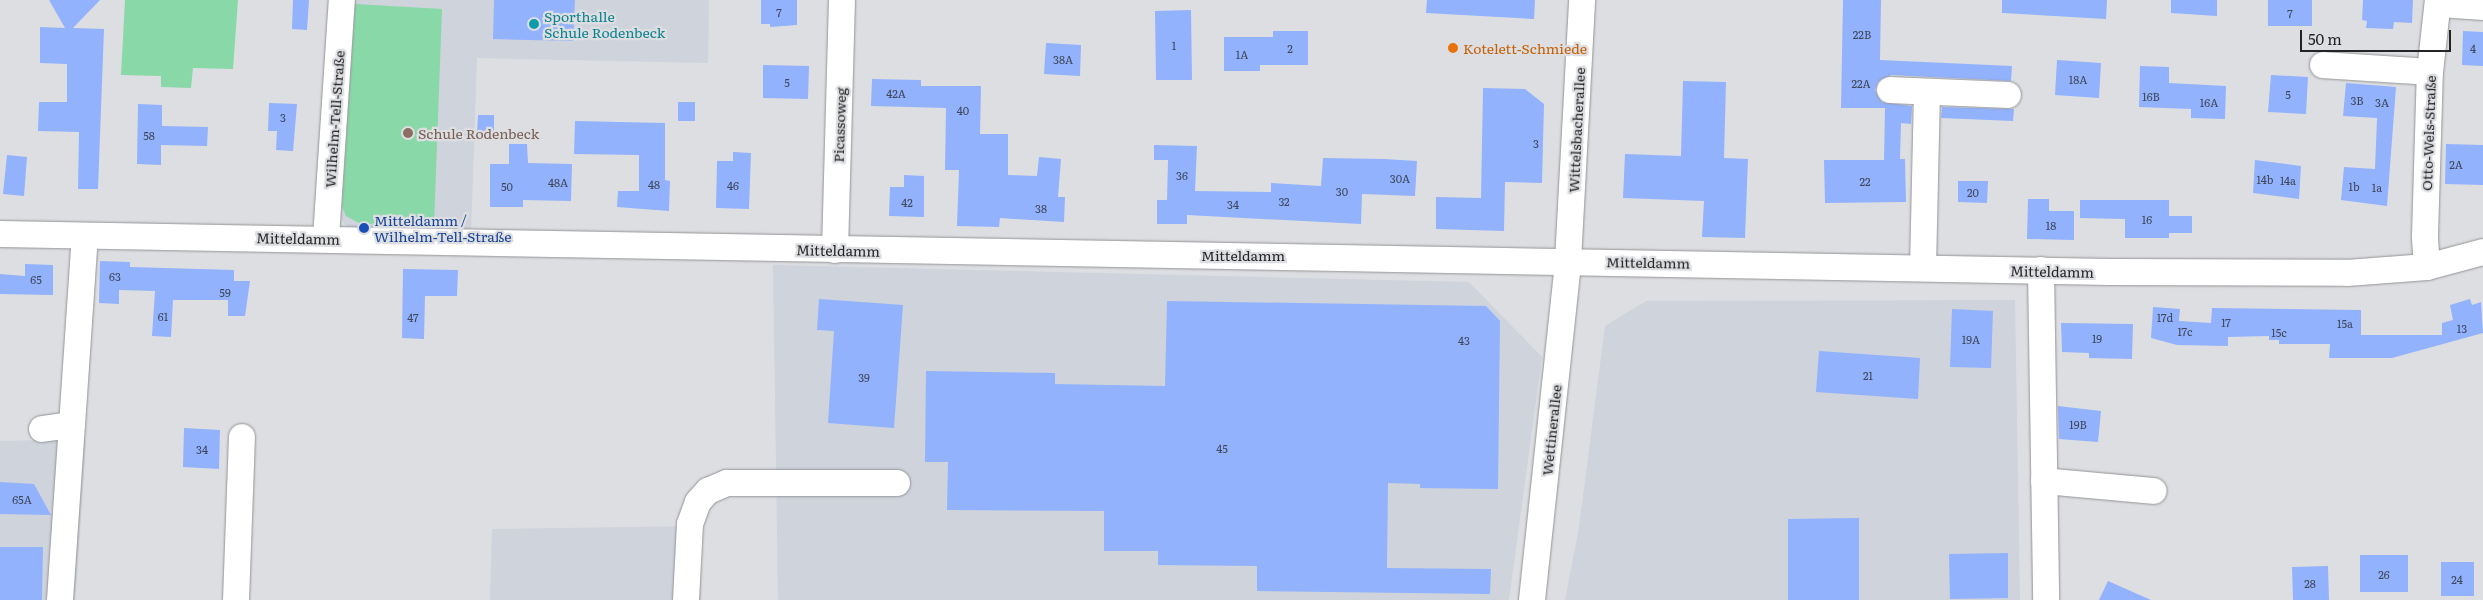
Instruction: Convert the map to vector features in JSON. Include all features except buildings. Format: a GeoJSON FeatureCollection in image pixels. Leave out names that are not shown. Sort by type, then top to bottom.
{"type":"FeatureCollection","features":[{"type":"Feature","properties":{"kind":"street","name":"Wilhelm-Tell-Straße"},"geometry":{"type":"LineString","coordinates":[[326,238],[342,0]]}},
{"type":"Feature","properties":{"kind":"street","name":"Picassoweg"},"geometry":{"type":"LineString","coordinates":[[835,250],[842,0]]}},
{"type":"Feature","properties":{"kind":"street","name":"Wittelsbacherallee"},"geometry":{"type":"LineString","coordinates":[[1568,261],[1582,0]]}},
{"type":"Feature","properties":{"kind":"street"},"geometry":{"type":"LineString","coordinates":[[2438,2],[2483,6]]}},
{"type":"Feature","properties":{"kind":"street","name":"Otto-Wels-Straße"},"geometry":{"type":"LineString","coordinates":[[2427,267],[2425,236],[2430,72],[2438,2]]}},
{"type":"Feature","properties":{"kind":"street"},"geometry":{"type":"LineString","coordinates":[[2323,65],[2430,72]]}},
{"type":"Feature","properties":{"kind":"street"},"geometry":{"type":"LineString","coordinates":[[1890,90],[2008,95]]}},
{"type":"Feature","properties":{"kind":"street"},"geometry":{"type":"LineString","coordinates":[[1923,268],[1927,92]]}},
{"type":"Feature","properties":{"kind":"street","name":"Mitteldamm"},"geometry":{"type":"LineString","coordinates":[[0,234],[326,238],[835,250],[2041,270],[2347,273],[2427,267],[2483,252]]}},
{"type":"Feature","properties":{"kind":"street"},"geometry":{"type":"LineString","coordinates":[[60,600],[85,236]]}},
{"type":"Feature","properties":{"kind":"street","name":"Wettinerallee"},"geometry":{"type":"LineString","coordinates":[[1532,600],[1568,261]]}},
{"type":"Feature","properties":{"kind":"street"},"geometry":{"type":"LineString","coordinates":[[2041,270],[2046,600]]}},
{"type":"Feature","properties":{"kind":"street"},"geometry":{"type":"LineString","coordinates":[[42,429],[72,425]]}},
{"type":"Feature","properties":{"kind":"street"},"geometry":{"type":"LineString","coordinates":[[236,600],[242,438]]}},
{"type":"Feature","properties":{"kind":"street"},"geometry":{"type":"LineString","coordinates":[[2044,481],[2154,491]]}},
{"type":"Feature","properties":{"kind":"street"},"geometry":{"type":"LineString","coordinates":[[686,600],[690,524],[698,502],[708,491],[727,483],[897,484]]}},
{"type":"Feature","properties":{"kind":"shaded area","name":"Schule Rodenbeck"},"geometry":{"type":"Polygon","coordinates":[[[350,0],[709,0],[708,63],[477,58],[471,233],[360,231],[346,226],[339,215],[350,0]]]}},
{"type":"Feature","properties":{"kind":"shaded area"},"geometry":{"type":"Polygon","coordinates":[[[773,265],[1469,282],[1542,357],[1509,600],[778,600],[773,265]]]}},
{"type":"Feature","properties":{"kind":"shaded area"},"geometry":{"type":"Polygon","coordinates":[[[2015,300],[2020,600],[1565,600],[1579,527],[1605,326],[1646,301],[2015,300]]]}},
{"type":"Feature","properties":{"kind":"shaded area"},"geometry":{"type":"Polygon","coordinates":[[[86,439],[75,600],[0,600],[0,441],[86,439]]]}},
{"type":"Feature","properties":{"kind":"shaded area"},"geometry":{"type":"Polygon","coordinates":[[[700,526],[701,600],[490,600],[492,529],[700,526]]]}},
{"type":"Feature","properties":{"kind":"green space"},"geometry":{"type":"Polygon","coordinates":[[[125,0],[238,0],[233,69],[193,68],[191,88],[161,87],[161,76],[121,75],[125,0]]]}},
{"type":"Feature","properties":{"kind":"green space"},"geometry":{"type":"Polygon","coordinates":[[[355,4],[442,9],[434,225],[361,224],[346,216],[342,206],[355,4]]]}},
{"type":"Feature","properties":{"kind":"place","name":"Sporthalle Schule Rodenbeck"},"geometry":{"type":"Point","coordinates":[534,24]}},
{"type":"Feature","properties":{"kind":"place","name":"Kotelett-Schmiede"},"geometry":{"type":"Point","coordinates":[1453,48]}},
{"type":"Feature","properties":{"kind":"place","name":"Schule Rodenbeck"},"geometry":{"type":"Point","coordinates":[408,133]}},
{"type":"Feature","properties":{"kind":"place","name":"Mitteldamm / Wilhelm-Tell-Straße"},"geometry":{"type":"Point","coordinates":[364,228]}}]}
